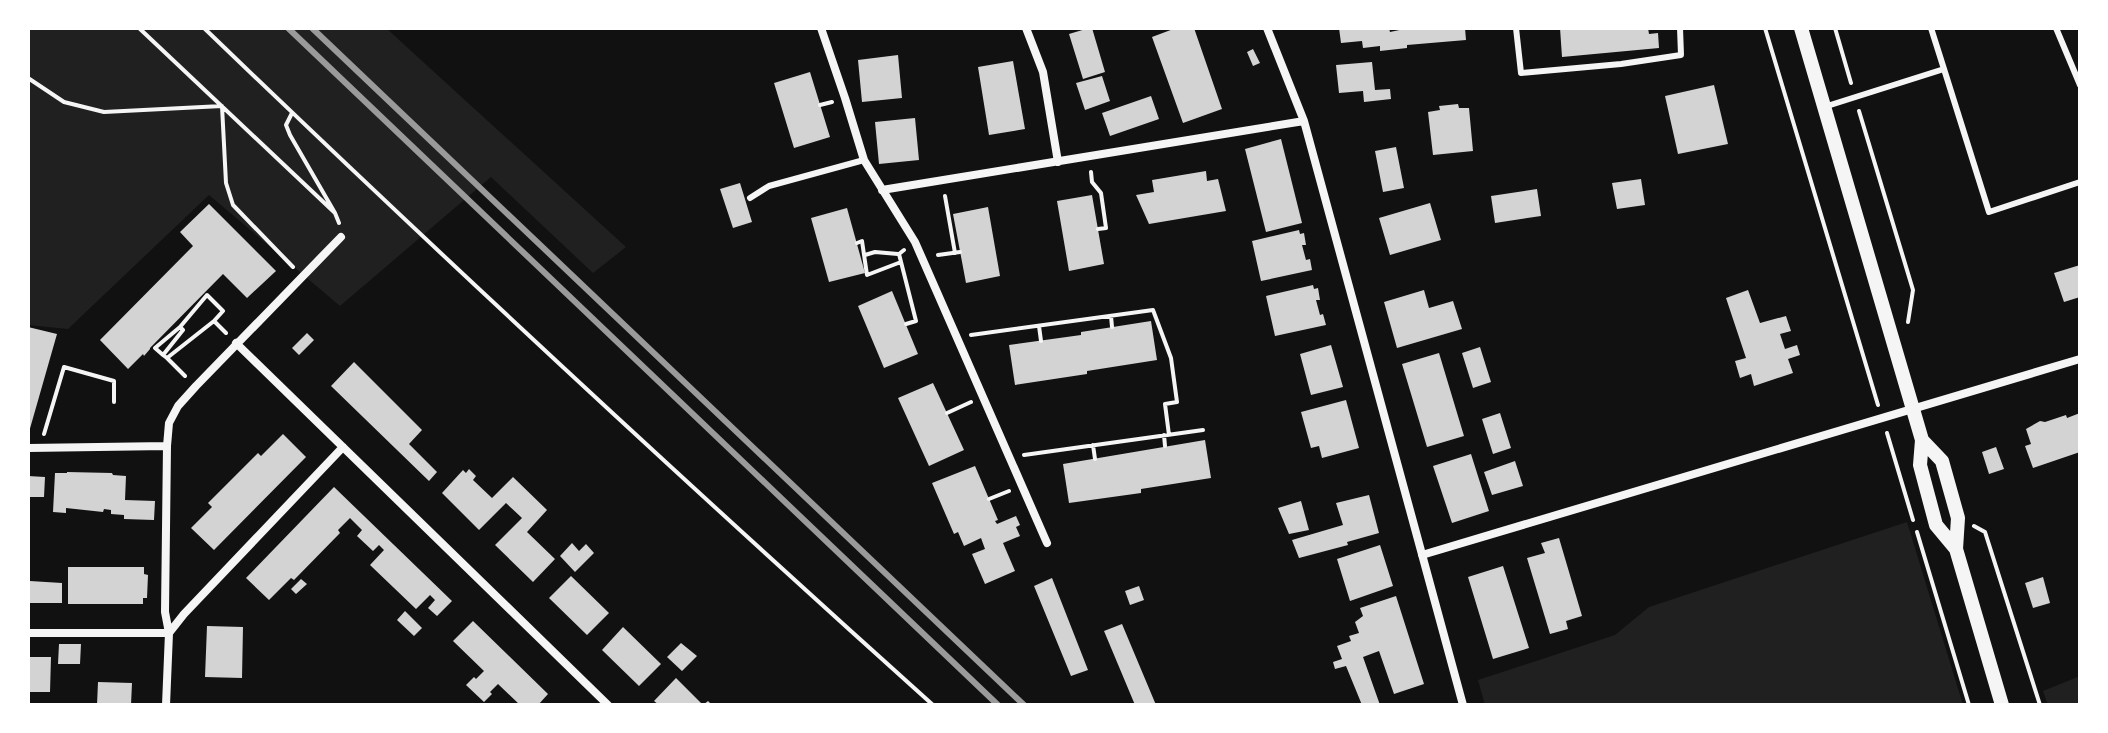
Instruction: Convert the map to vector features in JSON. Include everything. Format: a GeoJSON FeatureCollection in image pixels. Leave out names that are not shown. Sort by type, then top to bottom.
{"type":"FeatureCollection","features":[{"type":"Feature","properties":{"kind":"street"},"geometry":{"type":"LineString","coordinates":[[821,28],[864,160],[915,242],[1047,543]]}},
{"type":"Feature","properties":{"kind":"street"},"geometry":{"type":"LineString","coordinates":[[1026,28],[1043,72],[1058,162]]}},
{"type":"Feature","properties":{"kind":"street"},"geometry":{"type":"LineString","coordinates":[[1267,28],[1304,121],[1463,705]]}},
{"type":"Feature","properties":{"kind":"street"},"geometry":{"type":"LineString","coordinates":[[1801,28],[1922,440],[1920,465],[1936,525],[1956,549]]}},
{"type":"Feature","properties":{"kind":"street"},"geometry":{"type":"LineString","coordinates":[[882,190],[1304,121]]}},
{"type":"Feature","properties":{"kind":"street"},"geometry":{"type":"LineString","coordinates":[[166,705],[169,423],[178,406],[236,343],[341,237]]}},
{"type":"Feature","properties":{"kind":"street"},"geometry":{"type":"LineString","coordinates":[[236,343],[608,705]]}},
{"type":"Feature","properties":{"kind":"street"},"geometry":{"type":"LineString","coordinates":[[1422,555],[2080,359]]}},
{"type":"Feature","properties":{"kind":"street"},"geometry":{"type":"LineString","coordinates":[[1922,440],[1942,461],[1958,518],[1956,549],[2002,705]]}},
{"type":"Feature","properties":{"kind":"street"},"geometry":{"type":"LineString","coordinates":[[28,448],[167,446]]}},
{"type":"Feature","properties":{"kind":"street"},"geometry":{"type":"LineString","coordinates":[[169,633],[343,447]]}},
{"type":"Feature","properties":{"kind":"street"},"geometry":{"type":"LineString","coordinates":[[28,633],[169,633]]}},
{"type":"Feature","properties":{"kind":"lane"},"geometry":{"type":"LineString","coordinates":[[1516,28],[1521,73],[1681,55],[1680,28]]}},
{"type":"Feature","properties":{"kind":"lane"},"geometry":{"type":"LineString","coordinates":[[1931,28],[1989,212],[2080,182]]}},
{"type":"Feature","properties":{"kind":"lane"},"geometry":{"type":"LineString","coordinates":[[2056,28],[2080,85]]}},
{"type":"Feature","properties":{"kind":"lane"},"geometry":{"type":"LineString","coordinates":[[1824,107],[1944,69]]}},
{"type":"Feature","properties":{"kind":"lane"},"geometry":{"type":"LineString","coordinates":[[750,198],[769,186],[864,160]]}},
{"type":"Feature","properties":{"kind":"path"},"geometry":{"type":"LineString","coordinates":[[139,28],[335,213]]}},
{"type":"Feature","properties":{"kind":"path"},"geometry":{"type":"LineString","coordinates":[[204,28],[627,427],[933,705]]}},
{"type":"Feature","properties":{"kind":"path"},"geometry":{"type":"LineString","coordinates":[[1765,28],[1969,705]]}},
{"type":"Feature","properties":{"kind":"path"},"geometry":{"type":"LineString","coordinates":[[1835,28],[1913,290]]}},
{"type":"Feature","properties":{"kind":"path"},"geometry":{"type":"LineString","coordinates":[[28,78],[64,102],[104,112],[222,106]]}},
{"type":"Feature","properties":{"kind":"path"},"geometry":{"type":"LineString","coordinates":[[222,106],[226,183],[233,205],[303,276]]}},
{"type":"Feature","properties":{"kind":"path"},"geometry":{"type":"LineString","coordinates":[[292,113],[286,125],[335,213],[342,230],[341,237]]}},
{"type":"Feature","properties":{"kind":"path"},"geometry":{"type":"LineString","coordinates":[[1091,175],[1092,182],[1101,193],[1106,228],[1098,229]]}},
{"type":"Feature","properties":{"kind":"path"},"geometry":{"type":"LineString","coordinates":[[938,255],[958,252],[944,195]]}},
{"type":"Feature","properties":{"kind":"path"},"geometry":{"type":"LineString","coordinates":[[857,243],[862,241],[867,275],[901,262]]}},
{"type":"Feature","properties":{"kind":"path"},"geometry":{"type":"LineString","coordinates":[[865,255],[875,252],[899,254],[915,242]]}},
{"type":"Feature","properties":{"kind":"path"},"geometry":{"type":"LineString","coordinates":[[899,254],[916,321],[906,324]]}},
{"type":"Feature","properties":{"kind":"path"},"geometry":{"type":"LineString","coordinates":[[165,357],[223,311],[207,295],[180,327],[155,348],[165,357],[175,365]]}},
{"type":"Feature","properties":{"kind":"path"},"geometry":{"type":"LineString","coordinates":[[957,337],[1153,310],[1171,358],[1177,402],[1165,404],[1165,446]]}},
{"type":"Feature","properties":{"kind":"path"},"geometry":{"type":"LineString","coordinates":[[1111,316],[1112,327]]}},
{"type":"Feature","properties":{"kind":"path"},"geometry":{"type":"LineString","coordinates":[[214,321],[236,343]]}},
{"type":"Feature","properties":{"kind":"path"},"geometry":{"type":"LineString","coordinates":[[1039,326],[1041,341]]}},
{"type":"Feature","properties":{"kind":"path"},"geometry":{"type":"LineString","coordinates":[[165,357],[183,330],[180,327]]}},
{"type":"Feature","properties":{"kind":"path"},"geometry":{"type":"LineString","coordinates":[[40,447],[64,367],[114,381],[114,402]]}},
{"type":"Feature","properties":{"kind":"path"},"geometry":{"type":"LineString","coordinates":[[947,413],[983,397]]}},
{"type":"Feature","properties":{"kind":"path"},"geometry":{"type":"LineString","coordinates":[[1009,457],[1203,430]]}},
{"type":"Feature","properties":{"kind":"path"},"geometry":{"type":"LineString","coordinates":[[1093,445],[1095,459]]}},
{"type":"Feature","properties":{"kind":"path"},"geometry":{"type":"LineString","coordinates":[[989,499],[1010,491]]}},
{"type":"Feature","properties":{"kind":"path"},"geometry":{"type":"LineString","coordinates":[[1985,532],[2040,705]]}},
{"type":"Feature","properties":{"kind":"shaded area"},"geometry":{"type":"Polygon","coordinates":[[[28,28],[386,28],[626,247],[593,273],[491,177],[340,306],[209,195],[68,329],[28,325],[28,28]]]}},
{"type":"Feature","properties":{"kind":"shaded area"},"geometry":{"type":"Polygon","coordinates":[[[1907,522],[1963,705],[1485,705],[1478,680],[1615,635],[1649,607],[1907,522]]]}},
{"type":"Feature","properties":{"kind":"shaded area"},"geometry":{"type":"Polygon","coordinates":[[[2080,676],[2080,705],[2048,705],[2043,691],[2080,676]]]}},
{"type":"Feature","properties":{"kind":"building"},"geometry":{"type":"Polygon","coordinates":[[[1092,28],[1105,72],[1083,79],[1069,34],[1092,28]]]}},
{"type":"Feature","properties":{"kind":"building"},"geometry":{"type":"Polygon","coordinates":[[[1176,28],[1194,28],[1222,109],[1183,123],[1152,37],[1176,28]]]}},
{"type":"Feature","properties":{"kind":"building"},"geometry":{"type":"Polygon","coordinates":[[[1339,28],[1389,28],[1390,32],[1409,28],[1465,28],[1466,40],[1407,45],[1407,48],[1380,51],[1380,46],[1363,48],[1362,41],[1341,43],[1339,28]]]}},
{"type":"Feature","properties":{"kind":"building"},"geometry":{"type":"Polygon","coordinates":[[[1560,28],[1648,28],[1649,34],[1658,33],[1659,48],[1562,57],[1560,28]]]}},
{"type":"Feature","properties":{"kind":"building"},"geometry":{"type":"Polygon","coordinates":[[[1253,49],[1260,63],[1253,66],[1247,52],[1253,49]]]}},
{"type":"Feature","properties":{"kind":"building"},"geometry":{"type":"Polygon","coordinates":[[[898,55],[902,98],[862,102],[858,60],[898,55]]]}},
{"type":"Feature","properties":{"kind":"building"},"geometry":{"type":"Polygon","coordinates":[[[1013,61],[1025,129],[989,135],[978,67],[1013,61]]]}},
{"type":"Feature","properties":{"kind":"building"},"geometry":{"type":"Polygon","coordinates":[[[1372,62],[1375,90],[1390,89],[1391,99],[1364,102],[1363,91],[1339,93],[1336,65],[1372,62]]]}},
{"type":"Feature","properties":{"kind":"building"},"geometry":{"type":"Polygon","coordinates":[[[810,72],[830,137],[794,148],[774,83],[810,72]]]}},
{"type":"Feature","properties":{"kind":"building"},"geometry":{"type":"Polygon","coordinates":[[[1102,76],[1110,101],[1085,110],[1076,83],[1102,76]]]}},
{"type":"Feature","properties":{"kind":"building"},"geometry":{"type":"Polygon","coordinates":[[[1714,85],[1728,144],[1678,154],[1665,96],[1714,85]]]}},
{"type":"Feature","properties":{"kind":"building"},"geometry":{"type":"Polygon","coordinates":[[[1151,96],[1159,119],[1110,136],[1102,113],[1151,96]]]}},
{"type":"Feature","properties":{"kind":"building"},"geometry":{"type":"Polygon","coordinates":[[[1458,104],[1459,108],[1469,108],[1473,151],[1433,155],[1428,112],[1440,110],[1439,106],[1458,104]]]}},
{"type":"Feature","properties":{"kind":"building"},"geometry":{"type":"Polygon","coordinates":[[[915,118],[919,160],[879,164],[875,122],[915,118]]]}},
{"type":"Feature","properties":{"kind":"building"},"geometry":{"type":"Polygon","coordinates":[[[1281,139],[1302,223],[1266,232],[1245,149],[1281,139]]]}},
{"type":"Feature","properties":{"kind":"building"},"geometry":{"type":"Polygon","coordinates":[[[1396,147],[1404,188],[1383,192],[1375,151],[1396,147]]]}},
{"type":"Feature","properties":{"kind":"building"},"geometry":{"type":"Polygon","coordinates":[[[1206,171],[1207,181],[1218,179],[1226,211],[1149,224],[1136,195],[1154,192],[1152,180],[1206,171]]]}},
{"type":"Feature","properties":{"kind":"building"},"geometry":{"type":"Polygon","coordinates":[[[1641,179],[1645,205],[1617,209],[1612,183],[1641,179]]]}},
{"type":"Feature","properties":{"kind":"building"},"geometry":{"type":"Polygon","coordinates":[[[740,183],[752,222],[733,228],[720,189],[740,183]]]}},
{"type":"Feature","properties":{"kind":"building"},"geometry":{"type":"Polygon","coordinates":[[[1537,189],[1541,216],[1495,223],[1491,196],[1537,189]]]}},
{"type":"Feature","properties":{"kind":"building"},"geometry":{"type":"Polygon","coordinates":[[[1092,195],[1104,264],[1069,271],[1057,201],[1092,195]]]}},
{"type":"Feature","properties":{"kind":"building"},"geometry":{"type":"Polygon","coordinates":[[[1430,203],[1441,240],[1390,255],[1379,218],[1430,203]]]}},
{"type":"Feature","properties":{"kind":"building"},"geometry":{"type":"Polygon","coordinates":[[[209,204],[276,271],[247,298],[223,274],[128,369],[100,340],[193,246],[180,232],[209,204]]]}},
{"type":"Feature","properties":{"kind":"building"},"geometry":{"type":"Polygon","coordinates":[[[988,207],[1000,276],[966,283],[953,214],[988,207]]]}},
{"type":"Feature","properties":{"kind":"building"},"geometry":{"type":"Polygon","coordinates":[[[847,208],[865,273],[829,282],[811,218],[847,208]]]}},
{"type":"Feature","properties":{"kind":"building"},"geometry":{"type":"Polygon","coordinates":[[[1299,230],[1300,234],[1304,233],[1306,245],[1302,245],[1312,270],[1261,281],[1252,241],[1299,230]]]}},
{"type":"Feature","properties":{"kind":"building"},"geometry":{"type":"Polygon","coordinates":[[[2080,265],[2080,297],[2064,302],[2054,273],[2080,265]]]}},
{"type":"Feature","properties":{"kind":"building"},"geometry":{"type":"Polygon","coordinates":[[[1313,285],[1314,289],[1318,288],[1320,300],[1316,300],[1326,325],[1275,336],[1266,296],[1313,285]]]}},
{"type":"Feature","properties":{"kind":"building"},"geometry":{"type":"Polygon","coordinates":[[[1424,290],[1429,308],[1453,301],[1462,329],[1397,348],[1384,302],[1424,290]]]}},
{"type":"Feature","properties":{"kind":"building"},"geometry":{"type":"Polygon","coordinates":[[[1748,290],[1760,323],[1786,316],[1791,331],[1780,334],[1785,349],[1797,345],[1800,355],[1788,359],[1793,373],[1754,386],[1751,374],[1740,378],[1735,361],[1746,358],[1726,298],[1748,290]]]}},
{"type":"Feature","properties":{"kind":"building"},"geometry":{"type":"Polygon","coordinates":[[[892,291],[918,354],[884,368],[858,306],[892,291]]]}},
{"type":"Feature","properties":{"kind":"building"},"geometry":{"type":"Polygon","coordinates":[[[1151,321],[1157,360],[1015,385],[1009,345],[1151,321]]]}},
{"type":"Feature","properties":{"kind":"building"},"geometry":{"type":"Polygon","coordinates":[[[28,327],[57,334],[29,432],[28,432],[28,327]]]}},
{"type":"Feature","properties":{"kind":"building"},"geometry":{"type":"Polygon","coordinates":[[[307,333],[314,340],[299,355],[292,348],[307,333]]]}},
{"type":"Feature","properties":{"kind":"building"},"geometry":{"type":"Polygon","coordinates":[[[1331,345],[1343,387],[1311,395],[1300,354],[1331,345]]]}},
{"type":"Feature","properties":{"kind":"building"},"geometry":{"type":"Polygon","coordinates":[[[1480,347],[1491,382],[1473,388],[1462,353],[1480,347]]]}},
{"type":"Feature","properties":{"kind":"building"},"geometry":{"type":"Polygon","coordinates":[[[1439,353],[1464,436],[1427,447],[1402,364],[1439,353]]]}},
{"type":"Feature","properties":{"kind":"building"},"geometry":{"type":"Polygon","coordinates":[[[354,362],[422,430],[409,444],[437,472],[429,481],[331,386],[354,362]]]}},
{"type":"Feature","properties":{"kind":"building"},"geometry":{"type":"Polygon","coordinates":[[[933,383],[964,450],[929,466],[898,398],[933,383]]]}},
{"type":"Feature","properties":{"kind":"building"},"geometry":{"type":"Polygon","coordinates":[[[1346,400],[1359,448],[1322,458],[1319,446],[1311,448],[1301,412],[1346,400]]]}},
{"type":"Feature","properties":{"kind":"building"},"geometry":{"type":"Polygon","coordinates":[[[1500,413],[1511,448],[1493,454],[1482,419],[1500,413]]]}},
{"type":"Feature","properties":{"kind":"building"},"geometry":{"type":"Polygon","coordinates":[[[2080,413],[2080,452],[2033,468],[2025,446],[2031,444],[2026,429],[2040,421],[2080,413]]]}},
{"type":"Feature","properties":{"kind":"building"},"geometry":{"type":"Polygon","coordinates":[[[283,434],[306,457],[214,550],[191,528],[212,507],[208,503],[258,453],[261,456],[283,434]]]}},
{"type":"Feature","properties":{"kind":"building"},"geometry":{"type":"Polygon","coordinates":[[[1205,440],[1211,478],[1141,489],[1141,493],[1069,503],[1063,464],[1205,440]]]}},
{"type":"Feature","properties":{"kind":"building"},"geometry":{"type":"Polygon","coordinates":[[[1996,447],[2004,469],[1989,474],[1982,452],[1996,447]]]}},
{"type":"Feature","properties":{"kind":"building"},"geometry":{"type":"Polygon","coordinates":[[[1471,454],[1489,511],[1452,523],[1433,466],[1471,454]]]}},
{"type":"Feature","properties":{"kind":"building"},"geometry":{"type":"Polygon","coordinates":[[[1515,461],[1523,486],[1492,495],[1484,472],[1515,461]]]}},
{"type":"Feature","properties":{"kind":"building"},"geometry":{"type":"Polygon","coordinates":[[[975,466],[997,524],[1016,516],[1020,525],[1016,527],[1020,536],[1003,543],[1015,571],[985,584],[972,554],[985,549],[981,538],[964,546],[958,532],[954,534],[932,483],[975,466]]]}},
{"type":"Feature","properties":{"kind":"building"},"geometry":{"type":"Polygon","coordinates":[[[469,469],[476,476],[473,480],[492,498],[513,477],[547,510],[527,532],[555,559],[533,582],[495,545],[522,518],[506,503],[479,530],[442,493],[463,470],[466,473],[469,469]]]}},
{"type":"Feature","properties":{"kind":"building"},"geometry":{"type":"Polygon","coordinates":[[[55,473],[126,476],[125,500],[155,501],[154,520],[124,519],[124,515],[111,514],[111,510],[104,509],[103,512],[66,508],[66,513],[53,512],[55,473]]]}},
{"type":"Feature","properties":{"kind":"building"},"geometry":{"type":"Polygon","coordinates":[[[28,476],[45,477],[44,497],[28,497],[28,476]]]}},
{"type":"Feature","properties":{"kind":"building"},"geometry":{"type":"Polygon","coordinates":[[[334,487],[452,601],[437,616],[428,608],[435,600],[430,595],[416,609],[370,565],[384,550],[379,545],[373,551],[357,536],[362,530],[350,518],[338,530],[340,533],[294,580],[291,578],[269,600],[246,578],[334,487]]]}},
{"type":"Feature","properties":{"kind":"building"},"geometry":{"type":"Polygon","coordinates":[[[1369,495],[1379,533],[1299,558],[1292,540],[1343,525],[1336,503],[1369,495]]]}},
{"type":"Feature","properties":{"kind":"building"},"geometry":{"type":"Polygon","coordinates":[[[1301,501],[1309,530],[1289,534],[1278,508],[1301,501]]]}},
{"type":"Feature","properties":{"kind":"building"},"geometry":{"type":"Polygon","coordinates":[[[1559,538],[1582,616],[1566,621],[1568,629],[1550,634],[1527,558],[1545,553],[1541,543],[1559,538]]]}},
{"type":"Feature","properties":{"kind":"building"},"geometry":{"type":"Polygon","coordinates":[[[572,543],[579,551],[586,544],[594,553],[575,572],[560,556],[572,543]]]}},
{"type":"Feature","properties":{"kind":"building"},"geometry":{"type":"Polygon","coordinates":[[[1380,545],[1393,586],[1350,601],[1337,559],[1380,545]]]}},
{"type":"Feature","properties":{"kind":"building"},"geometry":{"type":"Polygon","coordinates":[[[1503,566],[1529,648],[1493,659],[1468,577],[1503,566]]]}},
{"type":"Feature","properties":{"kind":"building"},"geometry":{"type":"Polygon","coordinates":[[[68,567],[144,567],[144,574],[148,575],[147,598],[143,598],[143,604],[68,604],[68,567]]]}},
{"type":"Feature","properties":{"kind":"building"},"geometry":{"type":"Polygon","coordinates":[[[571,576],[609,613],[587,635],[549,598],[571,576]]]}},
{"type":"Feature","properties":{"kind":"building"},"geometry":{"type":"Polygon","coordinates":[[[2043,577],[2050,603],[2033,608],[2025,583],[2043,577]]]}},
{"type":"Feature","properties":{"kind":"building"},"geometry":{"type":"Polygon","coordinates":[[[1052,578],[1088,670],[1071,676],[1034,586],[1052,578]]]}},
{"type":"Feature","properties":{"kind":"building"},"geometry":{"type":"Polygon","coordinates":[[[301,579],[307,584],[296,594],[291,589],[301,579]]]}},
{"type":"Feature","properties":{"kind":"building"},"geometry":{"type":"Polygon","coordinates":[[[30,581],[62,583],[62,603],[29,603],[30,581]]]}},
{"type":"Feature","properties":{"kind":"building"},"geometry":{"type":"Polygon","coordinates":[[[1139,586],[1144,600],[1130,605],[1125,591],[1139,586]]]}},
{"type":"Feature","properties":{"kind":"building"},"geometry":{"type":"Polygon","coordinates":[[[1396,596],[1424,684],[1394,694],[1379,651],[1363,657],[1380,705],[1362,705],[1346,666],[1335,669],[1333,662],[1342,659],[1337,646],[1351,641],[1349,636],[1359,633],[1355,622],[1363,616],[1360,608],[1396,596]]]}},
{"type":"Feature","properties":{"kind":"building"},"geometry":{"type":"Polygon","coordinates":[[[405,611],[422,628],[414,636],[397,620],[405,611]]]}},
{"type":"Feature","properties":{"kind":"building"},"geometry":{"type":"Polygon","coordinates":[[[473,621],[548,694],[538,705],[520,705],[498,684],[484,702],[466,685],[484,671],[453,641],[473,621]]]}},
{"type":"Feature","properties":{"kind":"building"},"geometry":{"type":"Polygon","coordinates":[[[1122,624],[1156,705],[1135,705],[1104,631],[1122,624]]]}},
{"type":"Feature","properties":{"kind":"building"},"geometry":{"type":"Polygon","coordinates":[[[207,626],[243,627],[242,678],[205,677],[207,626]]]}},
{"type":"Feature","properties":{"kind":"building"},"geometry":{"type":"Polygon","coordinates":[[[623,627],[661,664],[639,686],[602,650],[623,627]]]}},
{"type":"Feature","properties":{"kind":"building"},"geometry":{"type":"Polygon","coordinates":[[[681,643],[697,656],[682,671],[667,657],[681,643]]]}},
{"type":"Feature","properties":{"kind":"building"},"geometry":{"type":"Polygon","coordinates":[[[59,644],[81,644],[80,664],[58,664],[59,644]]]}},
{"type":"Feature","properties":{"kind":"building"},"geometry":{"type":"Polygon","coordinates":[[[28,657],[51,657],[50,692],[28,692],[28,657]]]}},
{"type":"Feature","properties":{"kind":"building"},"geometry":{"type":"Polygon","coordinates":[[[676,678],[703,705],[659,705],[654,701],[676,678]]]}},
{"type":"Feature","properties":{"kind":"building"},"geometry":{"type":"Polygon","coordinates":[[[98,682],[132,683],[131,705],[97,705],[98,682]]]}},
{"type":"Feature","properties":{"kind":"railway"},"geometry":{"type":"LineString","coordinates":[[288,28],[998,705]]}},
{"type":"Feature","properties":{"kind":"railway"},"geometry":{"type":"LineString","coordinates":[[312,28],[1024,705]]}}]}
